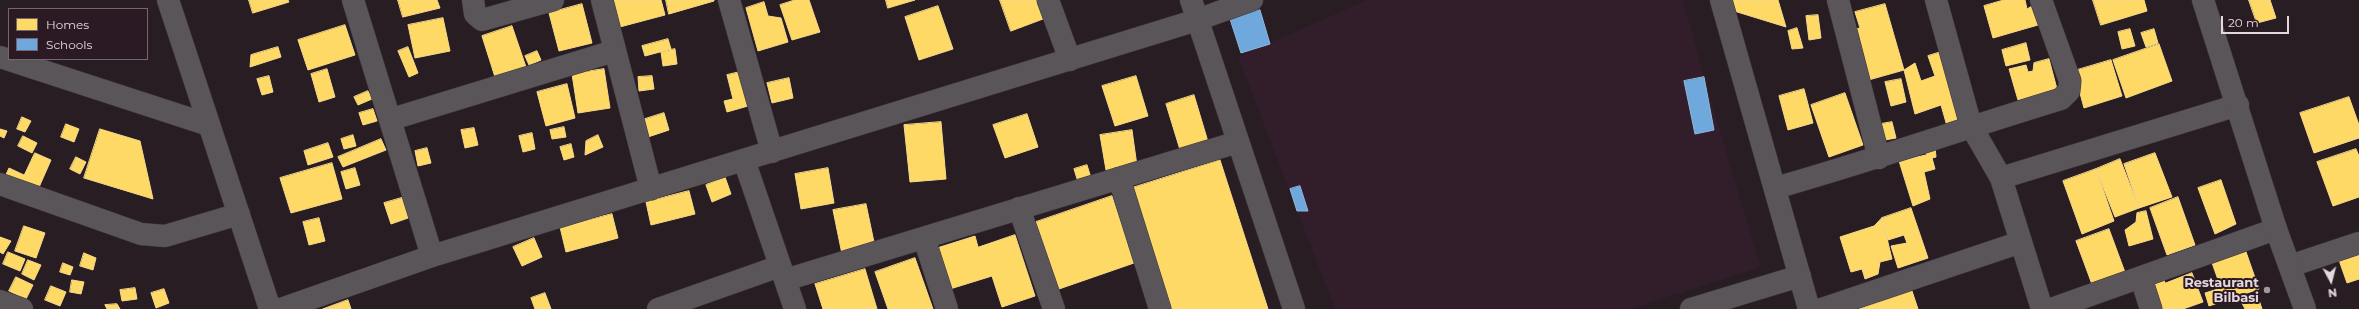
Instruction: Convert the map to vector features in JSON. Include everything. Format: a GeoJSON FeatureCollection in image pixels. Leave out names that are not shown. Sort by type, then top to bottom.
{"type":"FeatureCollection","features":[{"type":"Feature","properties":{"kind":"street"},"geometry":{"type":"LineString","coordinates":[[168,0],[270,309]]}},
{"type":"Feature","properties":{"kind":"street"},"geometry":{"type":"LineString","coordinates":[[353,0],[392,119],[432,256]]}},
{"type":"Feature","properties":{"kind":"street"},"geometry":{"type":"LineString","coordinates":[[473,0],[475,14],[482,20],[553,0]]}},
{"type":"Feature","properties":{"kind":"street"},"geometry":{"type":"LineString","coordinates":[[602,0],[651,189]]}},
{"type":"Feature","properties":{"kind":"street"},"geometry":{"type":"LineString","coordinates":[[1048,0],[1070,60]]}},
{"type":"Feature","properties":{"kind":"street"},"geometry":{"type":"LineString","coordinates":[[1191,0],[1294,309]]}},
{"type":"Feature","properties":{"kind":"street"},"geometry":{"type":"LineString","coordinates":[[281,309],[432,256],[1070,60],[1197,20],[1252,0]]}},
{"type":"Feature","properties":{"kind":"street"},"geometry":{"type":"LineString","coordinates":[[1721,0],[1809,309]]}},
{"type":"Feature","properties":{"kind":"street"},"geometry":{"type":"LineString","coordinates":[[1838,0],[1879,158]]}},
{"type":"Feature","properties":{"kind":"street"},"geometry":{"type":"LineString","coordinates":[[1936,0],[1971,126],[2001,178],[2042,309]]}},
{"type":"Feature","properties":{"kind":"street"},"geometry":{"type":"LineString","coordinates":[[1775,188],[1879,158],[1971,126],[2061,100],[2069,91],[2070,80],[2041,0]]}},
{"type":"Feature","properties":{"kind":"street"},"geometry":{"type":"LineString","coordinates":[[2203,0],[2238,105],[2276,229],[2305,309]]}},
{"type":"Feature","properties":{"kind":"street"},"geometry":{"type":"LineString","coordinates":[[734,1],[772,152]]}},
{"type":"Feature","properties":{"kind":"street"},"geometry":{"type":"LineString","coordinates":[[392,119],[614,51]]}},
{"type":"Feature","properties":{"kind":"street"},"geometry":{"type":"LineString","coordinates":[[9,60],[209,126]]}},
{"type":"Feature","properties":{"kind":"street"},"geometry":{"type":"LineString","coordinates":[[2001,178],[2238,105]]}},
{"type":"Feature","properties":{"kind":"street"},"geometry":{"type":"LineString","coordinates":[[660,309],[783,273],[924,238],[1238,142]]}},
{"type":"Feature","properties":{"kind":"street"},"geometry":{"type":"LineString","coordinates":[[744,160],[795,309]]}},
{"type":"Feature","properties":{"kind":"street"},"geometry":{"type":"LineString","coordinates":[[1119,178],[1160,309]]}},
{"type":"Feature","properties":{"kind":"street"},"geometry":{"type":"LineString","coordinates":[[0,184],[45,198],[141,234],[165,236],[239,214]]}},
{"type":"Feature","properties":{"kind":"street"},"geometry":{"type":"LineString","coordinates":[[1019,208],[1054,309]]}},
{"type":"Feature","properties":{"kind":"street"},"geometry":{"type":"LineString","coordinates":[[2051,309],[2276,229]]}},
{"type":"Feature","properties":{"kind":"street"},"geometry":{"type":"LineString","coordinates":[[924,238],[947,309]]}},
{"type":"Feature","properties":{"kind":"street"},"geometry":{"type":"LineString","coordinates":[[1822,309],[2021,242]]}},
{"type":"Feature","properties":{"kind":"street"},"geometry":{"type":"LineString","coordinates":[[2290,266],[2359,243]]}},
{"type":"Feature","properties":{"kind":"street"},"geometry":{"type":"LineString","coordinates":[[1691,309],[1800,276]]}},
{"type":"Feature","properties":{"kind":"street"},"geometry":{"type":"LineString","coordinates":[[2141,278],[2151,309]]}},
{"type":"Feature","properties":{"kind":"street"},"geometry":{"type":"LineString","coordinates":[[0,302],[22,309]]}},
{"type":"Feature","properties":{"kind":"shaded area"},"geometry":{"type":"Polygon","coordinates":[[[1367,0],[1683,0],[1704,77],[1761,267],[1631,309],[1335,309],[1238,57],[1367,0]]]}},
{"type":"Feature","properties":{"kind":"building: Homes"},"geometry":{"type":"Polygon","coordinates":[[[249,0],[288,0],[289,2],[253,13],[249,0]]]}},
{"type":"Feature","properties":{"kind":"building: Homes"},"geometry":{"type":"Polygon","coordinates":[[[398,0],[437,0],[440,8],[403,17],[398,0]]]}},
{"type":"Feature","properties":{"kind":"building: Homes"},"geometry":{"type":"Polygon","coordinates":[[[608,0],[661,0],[665,15],[616,28],[608,0]]]}},
{"type":"Feature","properties":{"kind":"building: Homes"},"geometry":{"type":"Polygon","coordinates":[[[666,0],[714,0],[714,1],[669,14],[666,0]]]}},
{"type":"Feature","properties":{"kind":"building: Homes"},"geometry":{"type":"Polygon","coordinates":[[[795,0],[809,0],[820,32],[792,40],[780,5],[795,0]]]}},
{"type":"Feature","properties":{"kind":"building: Homes"},"geometry":{"type":"Polygon","coordinates":[[[886,0],[915,0],[888,8],[886,0]]]}},
{"type":"Feature","properties":{"kind":"building: Homes"},"geometry":{"type":"Polygon","coordinates":[[[1000,0],[1037,0],[1043,19],[1011,31],[1000,0]]]}},
{"type":"Feature","properties":{"kind":"building: Homes"},"geometry":{"type":"Polygon","coordinates":[[[1731,0],[1778,0],[1786,27],[1734,11],[1731,0]]]}},
{"type":"Feature","properties":{"kind":"building: Homes"},"geometry":{"type":"Polygon","coordinates":[[[2004,0],[2025,0],[2027,9],[2032,6],[2038,25],[1993,38],[1984,6],[2004,0]]]}},
{"type":"Feature","properties":{"kind":"building: Homes"},"geometry":{"type":"Polygon","coordinates":[[[2093,0],[2144,0],[2147,11],[2101,25],[2093,0]]]}},
{"type":"Feature","properties":{"kind":"building: Homes"},"geometry":{"type":"Polygon","coordinates":[[[2249,0],[2270,0],[2276,18],[2257,23],[2249,0]]]}},
{"type":"Feature","properties":{"kind":"building: Homes"},"geometry":{"type":"Polygon","coordinates":[[[764,2],[768,16],[781,18],[788,42],[758,51],[746,8],[764,2]]]}},
{"type":"Feature","properties":{"kind":"building: Homes"},"geometry":{"type":"Polygon","coordinates":[[[582,4],[592,43],[559,51],[549,13],[582,4]]]}},
{"type":"Feature","properties":{"kind":"building: Homes"},"geometry":{"type":"Polygon","coordinates":[[[1885,4],[1904,70],[1865,81],[1850,30],[1860,28],[1855,12],[1885,4]]]}},
{"type":"Feature","properties":{"kind":"building: Homes"},"geometry":{"type":"Polygon","coordinates":[[[938,6],[953,49],[919,60],[905,17],[938,6]]]}},
{"type":"Feature","properties":{"kind":"building: Homes"},"geometry":{"type":"Polygon","coordinates":[[[1818,15],[1821,38],[1809,40],[1806,16],[1818,15]]]}},
{"type":"Feature","properties":{"kind":"building: Homes"},"geometry":{"type":"Polygon","coordinates":[[[443,18],[450,51],[415,58],[408,25],[443,18]]]}},
{"type":"Feature","properties":{"kind":"building: Homes"},"geometry":{"type":"Polygon","coordinates":[[[345,25],[355,55],[308,70],[298,40],[345,25]]]}},
{"type":"Feature","properties":{"kind":"building: Homes"},"geometry":{"type":"Polygon","coordinates":[[[512,26],[526,67],[495,77],[482,36],[512,26]]]}},
{"type":"Feature","properties":{"kind":"building: Homes"},"geometry":{"type":"Polygon","coordinates":[[[1797,28],[1803,48],[1792,49],[1788,31],[1797,28]]]}},
{"type":"Feature","properties":{"kind":"building: Homes"},"geometry":{"type":"Polygon","coordinates":[[[2130,29],[2135,46],[2122,49],[2118,32],[2130,29]]]}},
{"type":"Feature","properties":{"kind":"building: Homes"},"geometry":{"type":"Polygon","coordinates":[[[2154,29],[2158,43],[2146,47],[2141,33],[2154,29]]]}},
{"type":"Feature","properties":{"kind":"building: Homes"},"geometry":{"type":"Polygon","coordinates":[[[668,39],[671,49],[645,56],[642,46],[668,39]]]}},
{"type":"Feature","properties":{"kind":"building: Homes"},"geometry":{"type":"Polygon","coordinates":[[[2026,43],[2030,60],[2006,66],[2002,50],[2026,43]]]}},
{"type":"Feature","properties":{"kind":"building: Homes"},"geometry":{"type":"Polygon","coordinates":[[[2159,44],[2172,81],[2126,98],[2113,60],[2159,44]]]}},
{"type":"Feature","properties":{"kind":"building: Homes"},"geometry":{"type":"Polygon","coordinates":[[[278,47],[281,57],[250,67],[251,55],[278,47]]]}},
{"type":"Feature","properties":{"kind":"building: Homes"},"geometry":{"type":"Polygon","coordinates":[[[408,47],[418,73],[409,77],[398,51],[408,47]]]}},
{"type":"Feature","properties":{"kind":"building: Homes"},"geometry":{"type":"Polygon","coordinates":[[[675,49],[677,64],[663,66],[661,52],[675,49]]]}},
{"type":"Feature","properties":{"kind":"building: Homes"},"geometry":{"type":"Polygon","coordinates":[[[537,51],[541,60],[529,65],[525,56],[537,51]]]}},
{"type":"Feature","properties":{"kind":"building: Homes"},"geometry":{"type":"Polygon","coordinates":[[[1941,52],[1963,121],[1947,126],[1941,105],[1915,114],[1904,70],[1915,63],[1921,81],[1935,76],[1928,56],[1941,52]]]}},
{"type":"Feature","properties":{"kind":"building: Homes"},"geometry":{"type":"Polygon","coordinates":[[[2049,59],[2057,89],[2018,100],[2009,69],[2026,65],[2028,72],[2033,71],[2034,63],[2049,59]]]}},
{"type":"Feature","properties":{"kind":"building: Homes"},"geometry":{"type":"Polygon","coordinates":[[[2111,60],[2122,96],[2084,108],[2074,71],[2111,60]]]}},
{"type":"Feature","properties":{"kind":"building: Homes"},"geometry":{"type":"Polygon","coordinates":[[[327,69],[335,97],[319,102],[311,74],[327,69]]]}},
{"type":"Feature","properties":{"kind":"building: Homes"},"geometry":{"type":"Polygon","coordinates":[[[604,69],[610,108],[578,113],[572,74],[604,69]]]}},
{"type":"Feature","properties":{"kind":"building: Homes"},"geometry":{"type":"Polygon","coordinates":[[[740,72],[748,106],[727,112],[724,101],[733,99],[727,75],[740,72]]]}},
{"type":"Feature","properties":{"kind":"building: Homes"},"geometry":{"type":"Polygon","coordinates":[[[269,76],[273,92],[262,95],[257,79],[269,76]]]}},
{"type":"Feature","properties":{"kind":"building: Homes"},"geometry":{"type":"Polygon","coordinates":[[[652,76],[654,89],[639,91],[638,77],[652,76]]]}},
{"type":"Feature","properties":{"kind":"building: Homes"},"geometry":{"type":"Polygon","coordinates":[[[1136,76],[1148,116],[1115,126],[1102,86],[1136,76]]]}},
{"type":"Feature","properties":{"kind":"building: Homes"},"geometry":{"type":"Polygon","coordinates":[[[789,78],[793,98],[772,103],[767,83],[789,78]]]}},
{"type":"Feature","properties":{"kind":"building: Homes"},"geometry":{"type":"Polygon","coordinates":[[[1901,79],[1906,102],[1891,106],[1885,82],[1901,79]]]}},
{"type":"Feature","properties":{"kind":"building: Homes"},"geometry":{"type":"Polygon","coordinates":[[[567,84],[575,118],[546,126],[537,92],[567,84]]]}},
{"type":"Feature","properties":{"kind":"building: Homes"},"geometry":{"type":"Polygon","coordinates":[[[1804,89],[1813,123],[1788,130],[1779,96],[1804,89]]]}},
{"type":"Feature","properties":{"kind":"building: Homes"},"geometry":{"type":"Polygon","coordinates":[[[368,91],[372,99],[358,105],[354,97],[368,91]]]}},
{"type":"Feature","properties":{"kind":"building: Homes"},"geometry":{"type":"Polygon","coordinates":[[[1845,93],[1863,145],[1829,157],[1811,105],[1845,93]]]}},
{"type":"Feature","properties":{"kind":"building: Homes"},"geometry":{"type":"Polygon","coordinates":[[[1194,95],[1209,145],[1181,153],[1166,104],[1194,95]]]}},
{"type":"Feature","properties":{"kind":"building: Homes"},"geometry":{"type":"Polygon","coordinates":[[[2349,97],[2359,125],[2359,138],[2314,153],[2300,113],[2349,97]]]}},
{"type":"Feature","properties":{"kind":"building: Homes"},"geometry":{"type":"Polygon","coordinates":[[[373,109],[377,121],[363,125],[359,113],[373,109]]]}},
{"type":"Feature","properties":{"kind":"building: Homes"},"geometry":{"type":"Polygon","coordinates":[[[664,113],[669,130],[648,137],[642,120],[664,113]]]}},
{"type":"Feature","properties":{"kind":"building: Homes"},"geometry":{"type":"Polygon","coordinates":[[[1027,114],[1038,147],[1005,158],[993,125],[1027,114]]]}},
{"type":"Feature","properties":{"kind":"building: Homes"},"geometry":{"type":"Polygon","coordinates":[[[22,117],[31,121],[25,132],[17,129],[22,117]]]}},
{"type":"Feature","properties":{"kind":"building: Homes"},"geometry":{"type":"Polygon","coordinates":[[[941,122],[946,179],[910,182],[904,125],[941,122]]]}},
{"type":"Feature","properties":{"kind":"building: Homes"},"geometry":{"type":"Polygon","coordinates":[[[1892,122],[1896,138],[1885,140],[1881,124],[1892,122]]]}},
{"type":"Feature","properties":{"kind":"building: Homes"},"geometry":{"type":"Polygon","coordinates":[[[66,124],[79,129],[74,142],[61,137],[66,124]]]}},
{"type":"Feature","properties":{"kind":"building: Homes"},"geometry":{"type":"Polygon","coordinates":[[[564,127],[566,137],[552,139],[550,130],[564,127]]]}},
{"type":"Feature","properties":{"kind":"building: Homes"},"geometry":{"type":"Polygon","coordinates":[[[474,128],[478,145],[465,148],[461,130],[474,128]]]}},
{"type":"Feature","properties":{"kind":"building: Homes"},"geometry":{"type":"Polygon","coordinates":[[[0,129],[7,131],[4,138],[0,136],[0,129]]]}},
{"type":"Feature","properties":{"kind":"building: Homes"},"geometry":{"type":"Polygon","coordinates":[[[100,129],[140,141],[153,199],[84,178],[100,129]]]}},
{"type":"Feature","properties":{"kind":"building: Homes"},"geometry":{"type":"Polygon","coordinates":[[[1132,130],[1137,166],[1106,170],[1100,135],[1132,130]]]}},
{"type":"Feature","properties":{"kind":"building: Homes"},"geometry":{"type":"Polygon","coordinates":[[[532,133],[535,149],[523,152],[519,136],[532,133]]]}},
{"type":"Feature","properties":{"kind":"building: Homes"},"geometry":{"type":"Polygon","coordinates":[[[353,135],[356,146],[344,149],[341,139],[353,135]]]}},
{"type":"Feature","properties":{"kind":"building: Homes"},"geometry":{"type":"Polygon","coordinates":[[[598,135],[603,147],[585,155],[586,141],[598,135]]]}},
{"type":"Feature","properties":{"kind":"building: Homes"},"geometry":{"type":"Polygon","coordinates":[[[23,136],[37,143],[32,153],[18,146],[23,136]]]}},
{"type":"Feature","properties":{"kind":"building: Homes"},"geometry":{"type":"Polygon","coordinates":[[[381,139],[386,150],[343,167],[338,157],[381,139]]]}},
{"type":"Feature","properties":{"kind":"building: Homes"},"geometry":{"type":"Polygon","coordinates":[[[328,143],[333,157],[308,165],[304,151],[328,143]]]}},
{"type":"Feature","properties":{"kind":"building: Homes"},"geometry":{"type":"Polygon","coordinates":[[[571,144],[574,157],[564,160],[560,147],[571,144]]]}},
{"type":"Feature","properties":{"kind":"building: Homes"},"geometry":{"type":"Polygon","coordinates":[[[1926,147],[1935,147],[1936,157],[1932,158],[1935,169],[1924,172],[1930,199],[1913,206],[1899,161],[1926,155],[1926,147]]]}},
{"type":"Feature","properties":{"kind":"building: Homes"},"geometry":{"type":"Polygon","coordinates":[[[427,148],[431,163],[418,166],[415,151],[427,148]]]}},
{"type":"Feature","properties":{"kind":"building: Homes"},"geometry":{"type":"Polygon","coordinates":[[[2356,149],[2359,156],[2359,197],[2333,206],[2317,162],[2356,149]]]}},
{"type":"Feature","properties":{"kind":"building: Homes"},"geometry":{"type":"Polygon","coordinates":[[[35,153],[51,160],[36,194],[4,179],[9,168],[24,175],[35,153]]]}},
{"type":"Feature","properties":{"kind":"building: Homes"},"geometry":{"type":"Polygon","coordinates":[[[2155,153],[2172,197],[2139,208],[2124,164],[2155,153]]]}},
{"type":"Feature","properties":{"kind":"building: Homes"},"geometry":{"type":"Polygon","coordinates":[[[76,157],[86,162],[80,174],[70,169],[76,157]]]}},
{"type":"Feature","properties":{"kind":"building: Homes"},"geometry":{"type":"Polygon","coordinates":[[[2120,159],[2139,208],[2115,217],[2096,169],[2120,159]]]}},
{"type":"Feature","properties":{"kind":"building: Homes"},"geometry":{"type":"Polygon","coordinates":[[[1220,160],[1268,309],[1172,309],[1132,188],[1220,160]]]}},
{"type":"Feature","properties":{"kind":"building: Homes"},"geometry":{"type":"Polygon","coordinates":[[[332,163],[342,199],[291,213],[280,178],[332,163]]]}},
{"type":"Feature","properties":{"kind":"building: Homes"},"geometry":{"type":"Polygon","coordinates":[[[1087,165],[1092,181],[1079,185],[1074,169],[1087,165]]]}},
{"type":"Feature","properties":{"kind":"building: Homes"},"geometry":{"type":"Polygon","coordinates":[[[355,168],[360,185],[346,189],[341,172],[355,168]]]}},
{"type":"Feature","properties":{"kind":"building: Homes"},"geometry":{"type":"Polygon","coordinates":[[[828,168],[834,203],[801,209],[795,174],[828,168]]]}},
{"type":"Feature","properties":{"kind":"building: Homes"},"geometry":{"type":"Polygon","coordinates":[[[2096,169],[2114,221],[2082,234],[2063,181],[2096,169]]]}},
{"type":"Feature","properties":{"kind":"building: Homes"},"geometry":{"type":"Polygon","coordinates":[[[725,177],[731,194],[712,202],[706,185],[725,177]]]}},
{"type":"Feature","properties":{"kind":"building: Homes"},"geometry":{"type":"Polygon","coordinates":[[[2221,180],[2236,224],[2215,234],[2198,188],[2221,180]]]}},
{"type":"Feature","properties":{"kind":"building: Homes"},"geometry":{"type":"Polygon","coordinates":[[[689,191],[695,214],[651,225],[646,202],[689,191]]]}},
{"type":"Feature","properties":{"kind":"building: Homes"},"geometry":{"type":"Polygon","coordinates":[[[1112,196],[1134,263],[1059,289],[1036,222],[1112,196]]]}},
{"type":"Feature","properties":{"kind":"building: Homes"},"geometry":{"type":"Polygon","coordinates":[[[405,197],[411,217],[391,224],[384,203],[405,197]]]}},
{"type":"Feature","properties":{"kind":"building: Homes"},"geometry":{"type":"Polygon","coordinates":[[[2178,197],[2195,245],[2167,255],[2150,208],[2178,197]]]}},
{"type":"Feature","properties":{"kind":"building: Homes"},"geometry":{"type":"Polygon","coordinates":[[[866,204],[875,247],[842,254],[833,210],[866,204]]]}},
{"type":"Feature","properties":{"kind":"building: Homes"},"geometry":{"type":"Polygon","coordinates":[[[1911,208],[1928,258],[1898,268],[1891,246],[1907,243],[1904,235],[1888,240],[1882,218],[1911,208]]]}},
{"type":"Feature","properties":{"kind":"building: Homes"},"geometry":{"type":"Polygon","coordinates":[[[2146,211],[2153,239],[2129,246],[2125,230],[2136,222],[2137,213],[2146,211]]]}},
{"type":"Feature","properties":{"kind":"building: Homes"},"geometry":{"type":"Polygon","coordinates":[[[612,214],[618,238],[566,252],[560,227],[612,214]]]}},
{"type":"Feature","properties":{"kind":"building: Homes"},"geometry":{"type":"Polygon","coordinates":[[[319,218],[325,241],[309,245],[303,222],[319,218]]]}},
{"type":"Feature","properties":{"kind":"building: Homes"},"geometry":{"type":"Polygon","coordinates":[[[1882,218],[1892,259],[1880,262],[1878,274],[1865,279],[1862,269],[1851,272],[1840,237],[1874,226],[1882,218]]]}},
{"type":"Feature","properties":{"kind":"building: Homes"},"geometry":{"type":"Polygon","coordinates":[[[24,226],[45,233],[36,258],[15,251],[24,226]]]}},
{"type":"Feature","properties":{"kind":"building: Homes"},"geometry":{"type":"Polygon","coordinates":[[[2109,229],[2126,275],[2093,287],[2076,241],[2109,229]]]}},
{"type":"Feature","properties":{"kind":"building: Homes"},"geometry":{"type":"Polygon","coordinates":[[[1015,235],[1035,296],[1002,307],[992,276],[950,289],[937,248],[975,236],[978,247],[1015,235]]]}},
{"type":"Feature","properties":{"kind":"building: Homes"},"geometry":{"type":"Polygon","coordinates":[[[0,237],[11,241],[3,254],[0,252],[0,237]]]}},
{"type":"Feature","properties":{"kind":"building: Homes"},"geometry":{"type":"Polygon","coordinates":[[[534,238],[542,257],[522,266],[513,247],[534,238]]]}},
{"type":"Feature","properties":{"kind":"building: Homes"},"geometry":{"type":"Polygon","coordinates":[[[2245,249],[2259,289],[2209,306],[2205,293],[2221,288],[2211,260],[2245,249]]]}},
{"type":"Feature","properties":{"kind":"building: Homes"},"geometry":{"type":"Polygon","coordinates":[[[8,252],[25,259],[20,271],[3,264],[8,252]]]}},
{"type":"Feature","properties":{"kind":"building: Homes"},"geometry":{"type":"Polygon","coordinates":[[[84,253],[96,258],[93,270],[80,266],[84,253]]]}},
{"type":"Feature","properties":{"kind":"building: Homes"},"geometry":{"type":"Polygon","coordinates":[[[2359,253],[2359,279],[2347,283],[2339,260],[2359,253]]]}},
{"type":"Feature","properties":{"kind":"building: Homes"},"geometry":{"type":"Polygon","coordinates":[[[915,258],[933,309],[888,309],[875,272],[915,258]]]}},
{"type":"Feature","properties":{"kind":"building: Homes"},"geometry":{"type":"Polygon","coordinates":[[[28,260],[41,265],[34,280],[22,274],[28,260]]]}},
{"type":"Feature","properties":{"kind":"building: Homes"},"geometry":{"type":"Polygon","coordinates":[[[63,263],[73,267],[70,275],[60,272],[63,263]]]}},
{"type":"Feature","properties":{"kind":"building: Homes"},"geometry":{"type":"Polygon","coordinates":[[[865,269],[877,309],[823,309],[815,284],[865,269]]]}},
{"type":"Feature","properties":{"kind":"building: Homes"},"geometry":{"type":"Polygon","coordinates":[[[2192,273],[2203,302],[2183,309],[2162,309],[2153,283],[2164,279],[2165,283],[2192,273]]]}},
{"type":"Feature","properties":{"kind":"building: Homes"},"geometry":{"type":"Polygon","coordinates":[[[16,277],[33,285],[26,299],[9,291],[16,277]]]}},
{"type":"Feature","properties":{"kind":"building: Homes"},"geometry":{"type":"Polygon","coordinates":[[[72,280],[84,282],[81,294],[70,292],[72,280]]]}},
{"type":"Feature","properties":{"kind":"building: Homes"},"geometry":{"type":"Polygon","coordinates":[[[51,286],[66,292],[60,306],[45,300],[51,286]]]}},
{"type":"Feature","properties":{"kind":"building: Homes"},"geometry":{"type":"Polygon","coordinates":[[[135,288],[137,299],[122,301],[120,290],[135,288]]]}},
{"type":"Feature","properties":{"kind":"building: Homes"},"geometry":{"type":"Polygon","coordinates":[[[164,289],[169,303],[156,308],[151,293],[164,289]]]}},
{"type":"Feature","properties":{"kind":"building: Homes"},"geometry":{"type":"Polygon","coordinates":[[[1912,291],[1918,309],[1859,309],[1912,291]]]}},
{"type":"Feature","properties":{"kind":"building: Homes"},"geometry":{"type":"Polygon","coordinates":[[[545,293],[551,309],[535,309],[531,298],[545,293]]]}},
{"type":"Feature","properties":{"kind":"building: Homes"},"geometry":{"type":"Polygon","coordinates":[[[2258,297],[2262,309],[2245,309],[2242,303],[2258,297]]]}},
{"type":"Feature","properties":{"kind":"building: Homes"},"geometry":{"type":"Polygon","coordinates":[[[348,300],[351,309],[323,309],[348,300]]]}},
{"type":"Feature","properties":{"kind":"building: Homes"},"geometry":{"type":"Polygon","coordinates":[[[117,304],[120,309],[107,309],[105,305],[117,304]]]}},
{"type":"Feature","properties":{"kind":"building: Schools"},"geometry":{"type":"Polygon","coordinates":[[[1260,10],[1270,44],[1241,53],[1230,19],[1260,10]]]}},
{"type":"Feature","properties":{"kind":"building: Schools"},"geometry":{"type":"Polygon","coordinates":[[[1704,77],[1714,130],[1695,134],[1684,81],[1704,77]]]}},
{"type":"Feature","properties":{"kind":"building: Schools"},"geometry":{"type":"Polygon","coordinates":[[[1300,186],[1308,211],[1297,211],[1290,189],[1300,186]]]}},
{"type":"Feature","properties":{"kind":"place","name":"Restaurant Bilbasi"},"geometry":{"type":"Point","coordinates":[2267,290]}}]}
